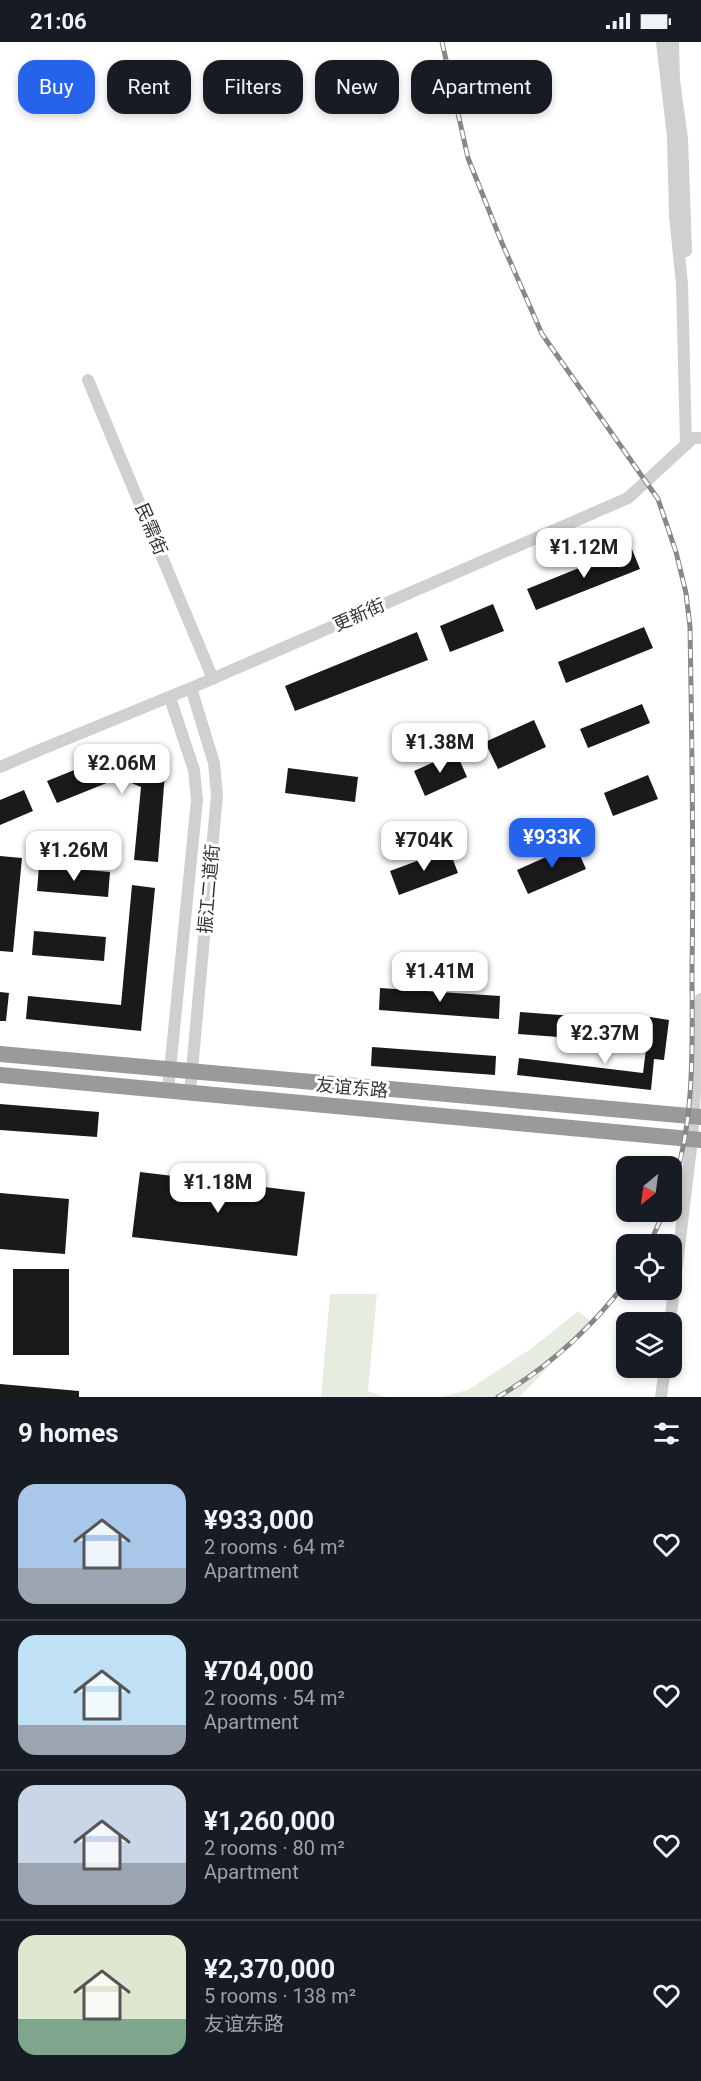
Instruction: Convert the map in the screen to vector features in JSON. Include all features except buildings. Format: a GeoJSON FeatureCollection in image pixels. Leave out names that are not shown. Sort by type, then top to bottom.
{"type":"FeatureCollection","features":[{"type":"Feature","properties":{"kind":"highway","name":"友谊东路"},"geometry":{"type":"LineString","coordinates":[[0,1054],[697,1117]]}},
{"type":"Feature","properties":{"kind":"highway","name":"友谊东路"},"geometry":{"type":"LineString","coordinates":[[0,1075],[697,1139]]}},
{"type":"Feature","properties":{"kind":"street"},"geometry":{"type":"LineString","coordinates":[[662,42],[673,137],[675,216],[693,440]]}},
{"type":"Feature","properties":{"kind":"street"},"geometry":{"type":"LineString","coordinates":[[673,42],[674,80],[682,139],[693,440]]}},
{"type":"Feature","properties":{"kind":"street","name":"民需街"},"geometry":{"type":"LineString","coordinates":[[88,380],[213,679]]}},
{"type":"Feature","properties":{"kind":"street","name":"更新街"},"geometry":{"type":"LineString","coordinates":[[0,767],[42,748],[170,698],[628,498],[693,440]]}},
{"type":"Feature","properties":{"kind":"street","name":"振江二道街"},"geometry":{"type":"LineString","coordinates":[[190,1092],[217,795],[214,763],[192,688]]}},
{"type":"Feature","properties":{"kind":"street","name":"振江二道街"},"geometry":{"type":"LineString","coordinates":[[168,1090],[197,800],[194,770],[170,698]]}},
{"type":"Feature","properties":{"kind":"street"},"geometry":{"type":"LineString","coordinates":[[672,1312],[697,1139],[701,1002]]}},
{"type":"Feature","properties":{"kind":"street"},"geometry":{"type":"LineString","coordinates":[[661,1397],[664,1378]]}},
{"type":"Feature","properties":{"kind":"shaded area"},"geometry":{"type":"Polygon","coordinates":[[[330,1294],[377,1294],[368,1391],[385,1397],[321,1397],[330,1294]]]}},
{"type":"Feature","properties":{"kind":"shaded area"},"geometry":{"type":"Polygon","coordinates":[[[578,1311],[591,1321],[520,1397],[440,1397],[468,1390],[532,1348],[578,1311]]]}},
{"type":"Feature","properties":{"kind":"railway"},"geometry":{"type":"LineString","coordinates":[[442,42],[468,158],[542,334],[658,499],[676,552],[686,593],[690,627],[692,755],[692,1051],[689,1107],[681,1156]]}},
{"type":"Feature","properties":{"kind":"railway"},"geometry":{"type":"LineString","coordinates":[[654,1234],[659,1222]]}},
{"type":"Feature","properties":{"kind":"railway"},"geometry":{"type":"LineString","coordinates":[[498,1397],[552,1359],[584,1331],[616,1294]]}}]}
